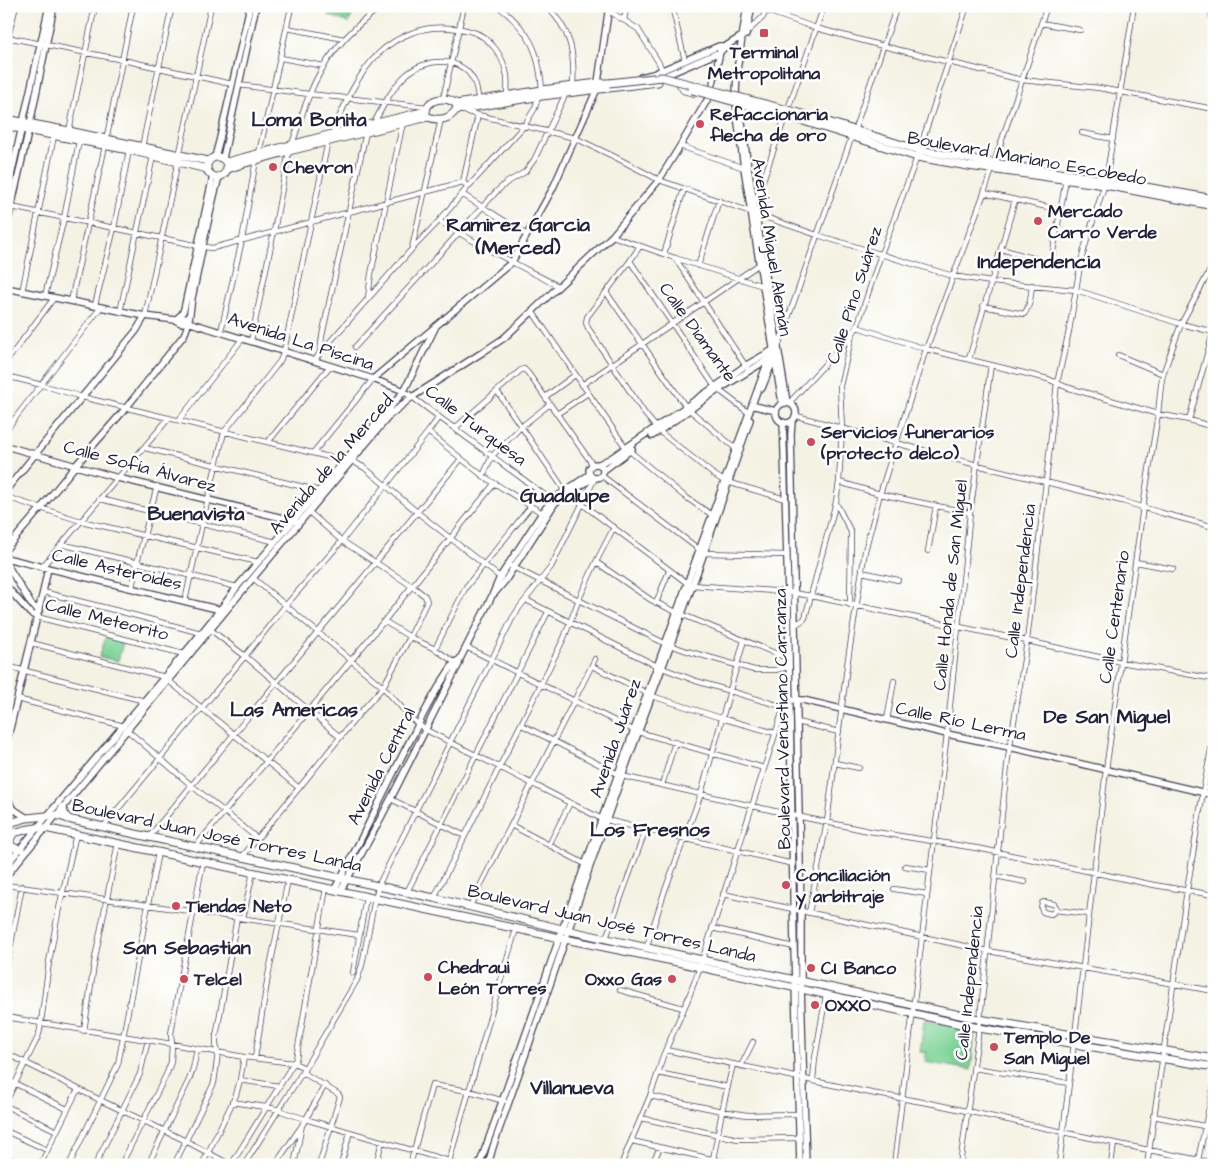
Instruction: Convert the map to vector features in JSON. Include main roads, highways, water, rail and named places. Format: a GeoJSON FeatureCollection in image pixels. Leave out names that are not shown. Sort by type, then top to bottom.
{"type":"FeatureCollection","features":[{"type":"Feature","properties":{"kind":"main road","name":"Boulevard Mariano Escobedo"},"geometry":{"type":"LineString","coordinates":[[457,108],[478,100],[507,96],[566,93],[609,83],[662,77],[852,132],[918,154],[1214,199]]}},
{"type":"Feature","properties":{"kind":"main road","name":"Boulevard Mariano Escobedo"},"geometry":{"type":"LineString","coordinates":[[457,108],[540,94],[573,86],[655,82],[675,84],[796,116]]}},
{"type":"Feature","properties":{"kind":"main road"},"geometry":{"type":"LineString","coordinates":[[330,137],[366,132],[403,122],[427,111],[436,100],[451,100],[457,108],[449,117],[441,119],[432,118],[427,111]]}},
{"type":"Feature","properties":{"kind":"main road"},"geometry":{"type":"LineString","coordinates":[[6,126],[69,131],[153,156],[226,163],[257,157],[427,111]]}},
{"type":"Feature","properties":{"kind":"main road"},"geometry":{"type":"LineString","coordinates":[[6,119],[54,136],[79,141],[142,147],[179,158]]}},
{"type":"Feature","properties":{"kind":"main road"},"geometry":{"type":"LineString","coordinates":[[210,162],[209,173],[216,176],[225,174],[226,163]]}},
{"type":"Feature","properties":{"kind":"main road","name":"Boulevard Mariano Escobedo"},"geometry":{"type":"LineString","coordinates":[[993,166],[1066,179],[1106,183],[1214,206]]}},
{"type":"Feature","properties":{"kind":"main road"},"geometry":{"type":"LineString","coordinates":[[63,807],[68,819]]}},
{"type":"Feature","properties":{"kind":"main road","name":"Boulevard Juan José Torres Landa"},"geometry":{"type":"LineString","coordinates":[[6,823],[27,818],[56,815],[378,888],[470,906],[606,938],[645,951]]}},
{"type":"Feature","properties":{"kind":"main road","name":"Boulevard Juan José Torres Landa"},"geometry":{"type":"LineString","coordinates":[[6,836],[42,827],[563,939],[645,951],[798,980],[979,1018],[1214,1059]]}},
{"type":"Feature","properties":{"kind":"main road"},"geometry":{"type":"LineString","coordinates":[[14,833],[10,840],[11,846],[20,849]]}},
{"type":"Feature","properties":{"kind":"main road"},"geometry":{"type":"LineString","coordinates":[[134,847],[138,842],[138,834]]}},
{"type":"Feature","properties":{"kind":"main road"},"geometry":{"type":"LineString","coordinates":[[146,850],[149,837]]}},
{"type":"Feature","properties":{"kind":"main road"},"geometry":{"type":"LineString","coordinates":[[378,888],[418,898],[426,896]]}},
{"type":"Feature","properties":{"kind":"main road","name":"Boulevard Juan José Torres Landa"},"geometry":{"type":"LineString","coordinates":[[701,963],[826,995],[979,1028],[1214,1067]]}},
{"type":"Feature","properties":{"kind":"place","name":"Terminal Metropolitana"},"geometry":{"type":"Point","coordinates":[764,33]}},
{"type":"Feature","properties":{"kind":"place","name":"Refaccionaria flecha de oro"},"geometry":{"type":"Point","coordinates":[700,124]}},
{"type":"Feature","properties":{"kind":"place","name":"Chevron"},"geometry":{"type":"Point","coordinates":[273,167]}},
{"type":"Feature","properties":{"kind":"place","name":"Mercado Carro Verde"},"geometry":{"type":"Point","coordinates":[1038,221]}},
{"type":"Feature","properties":{"kind":"place","name":"Servicios funerarios (protecto delco)"},"geometry":{"type":"Point","coordinates":[811,442]}},
{"type":"Feature","properties":{"kind":"place","name":"Conciliación y arbitraje"},"geometry":{"type":"Point","coordinates":[786,885]}},
{"type":"Feature","properties":{"kind":"place","name":"Tiendas Neto"},"geometry":{"type":"Point","coordinates":[176,906]}},
{"type":"Feature","properties":{"kind":"place","name":"CI Banco"},"geometry":{"type":"Point","coordinates":[811,968]}},
{"type":"Feature","properties":{"kind":"place","name":"Chedraui León Torres"},"geometry":{"type":"Point","coordinates":[428,977]}},
{"type":"Feature","properties":{"kind":"place","name":"Telcel"},"geometry":{"type":"Point","coordinates":[184,979]}},
{"type":"Feature","properties":{"kind":"place","name":"Oxxo Gas"},"geometry":{"type":"Point","coordinates":[672,979]}},
{"type":"Feature","properties":{"kind":"place","name":"OXXO"},"geometry":{"type":"Point","coordinates":[815,1005]}},
{"type":"Feature","properties":{"kind":"place","name":"Templo De San Miguel"},"geometry":{"type":"Point","coordinates":[994,1047]}},
{"type":"Feature","properties":{"kind":"district","name":"Loma Bonita"},"geometry":{"type":"Point","coordinates":[309,119]}},
{"type":"Feature","properties":{"kind":"district","name":"Ramirez Garcia (Merced)"},"geometry":{"type":"Point","coordinates":[518,236]}},
{"type":"Feature","properties":{"kind":"district","name":"Independencia"},"geometry":{"type":"Point","coordinates":[1039,261]}},
{"type":"Feature","properties":{"kind":"district","name":"Guadalupe"},"geometry":{"type":"Point","coordinates":[565,495]}},
{"type":"Feature","properties":{"kind":"district","name":"Buenavista"},"geometry":{"type":"Point","coordinates":[196,513]}},
{"type":"Feature","properties":{"kind":"district","name":"Las Americas"},"geometry":{"type":"Point","coordinates":[294,709]}},
{"type":"Feature","properties":{"kind":"district","name":"De San Miguel"},"geometry":{"type":"Point","coordinates":[1107,716]}},
{"type":"Feature","properties":{"kind":"district","name":"Los Fresnos"},"geometry":{"type":"Point","coordinates":[650,829]}},
{"type":"Feature","properties":{"kind":"district","name":"San Sebastian"},"geometry":{"type":"Point","coordinates":[187,947]}},
{"type":"Feature","properties":{"kind":"district","name":"Villanueva"},"geometry":{"type":"Point","coordinates":[572,1087]}}]}
